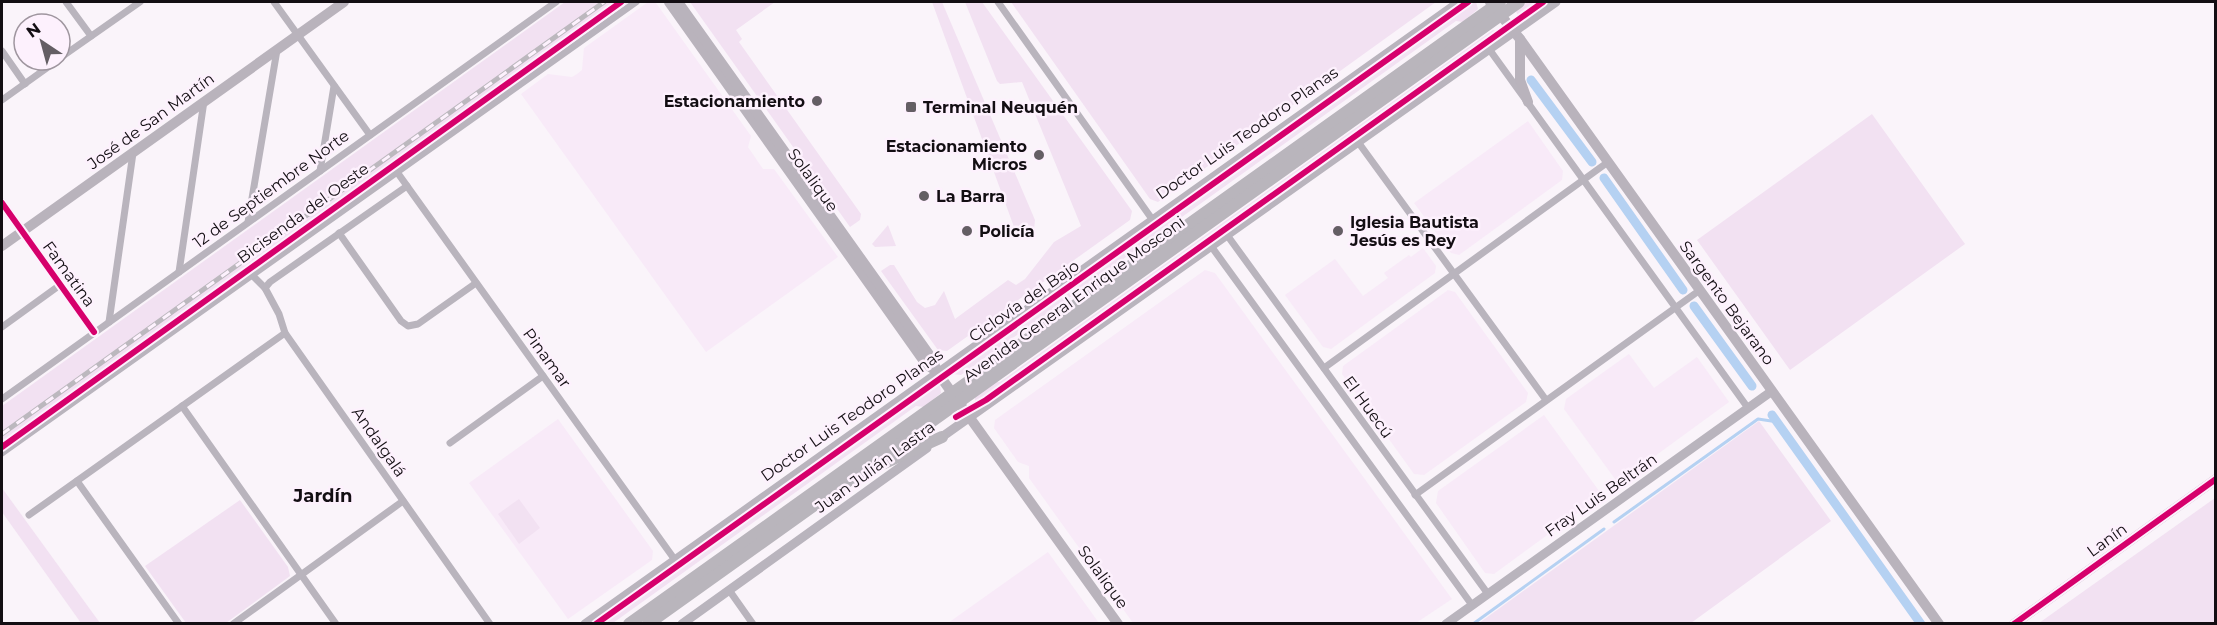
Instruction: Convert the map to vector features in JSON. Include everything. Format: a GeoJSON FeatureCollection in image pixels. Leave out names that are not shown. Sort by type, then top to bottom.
{"type":"FeatureCollection","features":[{"type":"Feature","properties":{"kind":"highway","name":"Avenida General Enrique Mosconi"},"geometry":{"type":"LineString","coordinates":[[629,624],[955,397],[1496,6],[1519,2]]}},
{"type":"Feature","properties":{"kind":"highway","name":"Avenida General Enrique Mosconi"},"geometry":{"type":"LineString","coordinates":[[648,624],[846,482],[955,397]]}},
{"type":"Feature","properties":{"kind":"highway"},"geometry":{"type":"LineString","coordinates":[[846,482],[942,437]]}},
{"type":"Feature","properties":{"kind":"main road","name":"José de San Martín"},"geometry":{"type":"LineString","coordinates":[[2,246],[344,2]]}},
{"type":"Feature","properties":{"kind":"main road","name":"Solalique"},"geometry":{"type":"LineString","coordinates":[[669,2],[926,364],[937,372]]}},
{"type":"Feature","properties":{"kind":"main road","name":"Solalique"},"geometry":{"type":"LineString","coordinates":[[678,2],[926,351],[937,372],[1118,624]]}},
{"type":"Feature","properties":{"kind":"main road","name":"Sargento Bejarano"},"geometry":{"type":"LineString","coordinates":[[1496,6],[1939,624]]}},
{"type":"Feature","properties":{"kind":"main road"},"geometry":{"type":"LineString","coordinates":[[1517,35],[1520,80],[1527,102]]}},
{"type":"Feature","properties":{"kind":"main road","name":"Lanín"},"geometry":{"type":"LineString","coordinates":[[2014,624],[2216,479]]}},
{"type":"Feature","properties":{"kind":"street"},"geometry":{"type":"LineString","coordinates":[[66,2],[91,36]]}},
{"type":"Feature","properties":{"kind":"street"},"geometry":{"type":"LineString","coordinates":[[72,50],[140,2]]}},
{"type":"Feature","properties":{"kind":"street"},"geometry":{"type":"LineString","coordinates":[[273,2],[369,135]]}},
{"type":"Feature","properties":{"kind":"street","name":"12 de Septiembre Norte"},"geometry":{"type":"LineString","coordinates":[[2,399],[556,2]]}},
{"type":"Feature","properties":{"kind":"street"},"geometry":{"type":"LineString","coordinates":[[2,453],[636,2]]}},
{"type":"Feature","properties":{"kind":"street"},"geometry":{"type":"LineString","coordinates":[[998,2],[1152,219]]}},
{"type":"Feature","properties":{"kind":"street","name":"Doctor Luis Teodoro Planas"},"geometry":{"type":"LineString","coordinates":[[585,624],[1459,2]]}},
{"type":"Feature","properties":{"kind":"street","name":"Juan Julián Lastra"},"geometry":{"type":"LineString","coordinates":[[681,624],[1489,49],[1517,35],[1556,2]]}},
{"type":"Feature","properties":{"kind":"street"},"geometry":{"type":"LineString","coordinates":[[248,222],[277,49]]}},
{"type":"Feature","properties":{"kind":"street"},"geometry":{"type":"LineString","coordinates":[[1489,49],[1748,408]]}},
{"type":"Feature","properties":{"kind":"street"},"geometry":{"type":"LineString","coordinates":[[2,51],[25,84]]}},
{"type":"Feature","properties":{"kind":"street"},"geometry":{"type":"LineString","coordinates":[[2,100],[41,72]]}},
{"type":"Feature","properties":{"kind":"street"},"geometry":{"type":"LineString","coordinates":[[320,171],[334,86]]}},
{"type":"Feature","properties":{"kind":"street"},"geometry":{"type":"LineString","coordinates":[[179,272],[204,101]]}},
{"type":"Feature","properties":{"kind":"street"},"geometry":{"type":"LineString","coordinates":[[1358,142],[1546,400]]}},
{"type":"Feature","properties":{"kind":"street"},"geometry":{"type":"LineString","coordinates":[[109,322],[133,152]]}},
{"type":"Feature","properties":{"kind":"street"},"geometry":{"type":"LineString","coordinates":[[1324,368],[1608,162]]}},
{"type":"Feature","properties":{"kind":"street","name":"Pinamar"},"geometry":{"type":"LineString","coordinates":[[397,172],[675,560]]}},
{"type":"Feature","properties":{"kind":"street"},"geometry":{"type":"LineString","coordinates":[[265,288],[268,283],[407,186]]}},
{"type":"Feature","properties":{"kind":"street"},"geometry":{"type":"LineString","coordinates":[[2,203],[22,231]]}},
{"type":"Feature","properties":{"kind":"street","name":"Famatina"},"geometry":{"type":"LineString","coordinates":[[22,231],[94,332]]}},
{"type":"Feature","properties":{"kind":"street"},"geometry":{"type":"LineString","coordinates":[[339,233],[401,321],[408,326],[418,324],[477,283]]}},
{"type":"Feature","properties":{"kind":"street","name":"El Huecú"},"geometry":{"type":"LineString","coordinates":[[1227,235],[1488,594]]}},
{"type":"Feature","properties":{"kind":"street","name":"El Huecú"},"geometry":{"type":"LineString","coordinates":[[1211,246],[1472,605]]}},
{"type":"Feature","properties":{"kind":"street","name":"Andalgalá"},"geometry":{"type":"LineString","coordinates":[[252,275],[265,288],[279,314],[285,333],[490,624]]}},
{"type":"Feature","properties":{"kind":"street"},"geometry":{"type":"LineString","coordinates":[[2,327],[60,285]]}},
{"type":"Feature","properties":{"kind":"street"},"geometry":{"type":"LineString","coordinates":[[1415,495],[1700,290]]}},
{"type":"Feature","properties":{"kind":"street"},"geometry":{"type":"LineString","coordinates":[[29,515],[285,333]]}},
{"type":"Feature","properties":{"kind":"street"},"geometry":{"type":"LineString","coordinates":[[450,443],[543,376]]}},
{"type":"Feature","properties":{"kind":"street","name":"Fray Luis Beltrán"},"geometry":{"type":"LineString","coordinates":[[1446,624],[1772,391]]}},
{"type":"Feature","properties":{"kind":"street"},"geometry":{"type":"LineString","coordinates":[[182,406],[336,624]]}},
{"type":"Feature","properties":{"kind":"street"},"geometry":{"type":"LineString","coordinates":[[77,481],[179,624]]}},
{"type":"Feature","properties":{"kind":"street"},"geometry":{"type":"LineString","coordinates":[[233,624],[403,501]]}},
{"type":"Feature","properties":{"kind":"street"},"geometry":{"type":"LineString","coordinates":[[729,590],[753,624]]}},
{"type":"Feature","properties":{"kind":"shaded area"},"geometry":{"type":"Polygon","coordinates":[[[565,2],[629,2],[2,450],[2,406],[565,2]]]}},
{"type":"Feature","properties":{"kind":"shaded area"},"geometry":{"type":"Polygon","coordinates":[[[648,2],[656,3],[751,136],[748,147],[763,169],[774,169],[838,257],[706,352],[521,94],[548,74],[572,77],[577,74],[582,70],[584,48],[648,2]]]}},
{"type":"Feature","properties":{"kind":"shaded area"},"geometry":{"type":"Polygon","coordinates":[[[690,2],[775,2],[736,30],[742,39],[739,42],[861,214],[860,220],[850,227],[690,2]]]}},
{"type":"Feature","properties":{"kind":"shaded area"},"geometry":{"type":"Polygon","coordinates":[[[932,2],[942,2],[1035,220],[1034,230],[1030,234],[1023,236],[1014,227],[932,2]]]}},
{"type":"Feature","properties":{"kind":"shaded area"},"geometry":{"type":"Polygon","coordinates":[[[965,2],[982,2],[1132,211],[1130,220],[947,351],[938,350],[881,271],[894,265],[917,302],[925,308],[935,305],[944,291],[955,319],[1008,280],[1016,285],[1025,279],[1054,242],[1081,226],[1022,82],[1000,84],[997,81],[965,2]]]}},
{"type":"Feature","properties":{"kind":"shaded area"},"geometry":{"type":"Polygon","coordinates":[[[1011,2],[1436,2],[1158,202],[1150,199],[1011,2]]]}},
{"type":"Feature","properties":{"kind":"shaded area"},"geometry":{"type":"Polygon","coordinates":[[[1466,2],[1476,2],[1478,9],[1463,22],[1456,21],[961,375],[952,374],[954,365],[1466,2]]]}},
{"type":"Feature","properties":{"kind":"shaded area"},"geometry":{"type":"Polygon","coordinates":[[[1527,2],[1548,2],[1523,19],[1519,19],[1516,11],[1527,2]]]}},
{"type":"Feature","properties":{"kind":"shaded area"},"geometry":{"type":"Polygon","coordinates":[[[1493,30],[1497,31],[1497,37],[984,403],[975,401],[975,397],[994,382],[1000,382],[1493,30]]]}},
{"type":"Feature","properties":{"kind":"shaded area"},"geometry":{"type":"Polygon","coordinates":[[[1872,114],[1965,244],[1790,370],[1697,240],[1872,114]]]}},
{"type":"Feature","properties":{"kind":"shaded area"},"geometry":{"type":"Polygon","coordinates":[[[1528,121],[1563,171],[1562,180],[1459,255],[1451,253],[1414,203],[1528,121]]]}},
{"type":"Feature","properties":{"kind":"shaded area"},"geometry":{"type":"Polygon","coordinates":[[[888,225],[896,246],[875,247],[872,244],[888,225]]]}},
{"type":"Feature","properties":{"kind":"shaded area"},"geometry":{"type":"Polygon","coordinates":[[[1423,248],[1436,266],[1435,273],[1331,349],[1323,347],[1285,295],[1335,259],[1363,296],[1388,278],[1384,273],[1423,248]]]}},
{"type":"Feature","properties":{"kind":"shaded area"},"geometry":{"type":"Polygon","coordinates":[[[1205,270],[1215,273],[1452,599],[1416,623],[1133,623],[1029,478],[1029,466],[1018,462],[994,428],[995,420],[1205,270]]]}},
{"type":"Feature","properties":{"kind":"shaded area"},"geometry":{"type":"Polygon","coordinates":[[[1448,290],[1455,292],[1528,393],[1526,402],[1424,475],[1414,474],[1342,374],[1343,366],[1448,290]]]}},
{"type":"Feature","properties":{"kind":"shaded area"},"geometry":{"type":"Polygon","coordinates":[[[1629,354],[1654,388],[1697,357],[1729,402],[1618,483],[1564,409],[1566,399],[1629,354]]]}},
{"type":"Feature","properties":{"kind":"shaded area"},"geometry":{"type":"Polygon","coordinates":[[[936,382],[940,385],[941,393],[924,407],[916,406],[613,623],[593,624],[931,383],[936,382]]]}},
{"type":"Feature","properties":{"kind":"shaded area"},"geometry":{"type":"Polygon","coordinates":[[[1544,415],[1602,495],[1494,574],[1485,573],[1436,503],[1438,491],[1544,415]]]}},
{"type":"Feature","properties":{"kind":"shaded area"},"geometry":{"type":"Polygon","coordinates":[[[558,419],[653,551],[652,560],[568,619],[469,483],[558,419]]]}},
{"type":"Feature","properties":{"kind":"shaded area"},"geometry":{"type":"Polygon","coordinates":[[[1759,421],[1831,521],[1691,623],[1479,623],[1759,421]]]}},
{"type":"Feature","properties":{"kind":"shaded area"},"geometry":{"type":"Polygon","coordinates":[[[2,488],[100,623],[81,623],[2,512],[2,488]]]}},
{"type":"Feature","properties":{"kind":"shaded area"},"geometry":{"type":"Polygon","coordinates":[[[2215,498],[2215,623],[2039,623],[2215,498]]]}},
{"type":"Feature","properties":{"kind":"shaded area"},"geometry":{"type":"Polygon","coordinates":[[[519,499],[540,528],[519,544],[498,514],[519,499]]]}},
{"type":"Feature","properties":{"kind":"shaded area"},"geometry":{"type":"Polygon","coordinates":[[[240,500],[288,567],[290,576],[226,623],[186,623],[145,566],[240,500]]]}},
{"type":"Feature","properties":{"kind":"shaded area"},"geometry":{"type":"Polygon","coordinates":[[[1048,552],[1099,623],[948,623],[1048,552]]]}},
{"type":"Feature","properties":{"kind":"waterway"},"geometry":{"type":"LineString","coordinates":[[1531,80],[1592,162]]}},
{"type":"Feature","properties":{"kind":"waterway"},"geometry":{"type":"LineString","coordinates":[[1604,178],[1683,290]]}},
{"type":"Feature","properties":{"kind":"waterway"},"geometry":{"type":"LineString","coordinates":[[1694,306],[1752,386]]}},
{"type":"Feature","properties":{"kind":"waterway"},"geometry":{"type":"LineString","coordinates":[[1772,415],[1921,624]]}},
{"type":"Feature","properties":{"kind":"waterway"},"geometry":{"type":"LineString","coordinates":[[1614,522],[1758,419],[1778,422]]}},
{"type":"Feature","properties":{"kind":"waterway"},"geometry":{"type":"LineString","coordinates":[[1473,624],[1604,529]]}},
{"type":"Feature","properties":{"kind":"railway"},"geometry":{"type":"LineString","coordinates":[[2,434],[604,2]]}},
{"type":"Feature","properties":{"kind":"cycle path","name":"Bicisenda del Oeste"},"geometry":{"type":"LineString","coordinates":[[2,447],[621,2]]}},
{"type":"Feature","properties":{"kind":"cycle path","name":"Ciclovía del Bajo"},"geometry":{"type":"LineString","coordinates":[[596,624],[1468,2]]}},
{"type":"Feature","properties":{"kind":"cycle path"},"geometry":{"type":"LineString","coordinates":[[956,417],[986,400],[1543,2]]}},
{"type":"Feature","properties":{"kind":"cycle path"},"geometry":{"type":"LineString","coordinates":[[2,203],[94,332]]}},
{"type":"Feature","properties":{"kind":"cycle path"},"geometry":{"type":"LineString","coordinates":[[2014,624],[2216,479]]}},
{"type":"Feature","properties":{"kind":"place","name":"Estacionamiento"},"geometry":{"type":"Point","coordinates":[817,101]}},
{"type":"Feature","properties":{"kind":"place","name":"Terminal Neuquén"},"geometry":{"type":"Point","coordinates":[911,107]}},
{"type":"Feature","properties":{"kind":"place","name":"Estacionamiento Micros"},"geometry":{"type":"Point","coordinates":[1039,155]}},
{"type":"Feature","properties":{"kind":"place","name":"La Barra"},"geometry":{"type":"Point","coordinates":[924,196]}},
{"type":"Feature","properties":{"kind":"place","name":"Policía"},"geometry":{"type":"Point","coordinates":[967,231]}},
{"type":"Feature","properties":{"kind":"place","name":"Iglesia Bautista Jesús es Rey"},"geometry":{"type":"Point","coordinates":[1338,231]}},
{"type":"Feature","properties":{"kind":"district","name":"Jardín"},"geometry":{"type":"Point","coordinates":[323,496]}}]}
